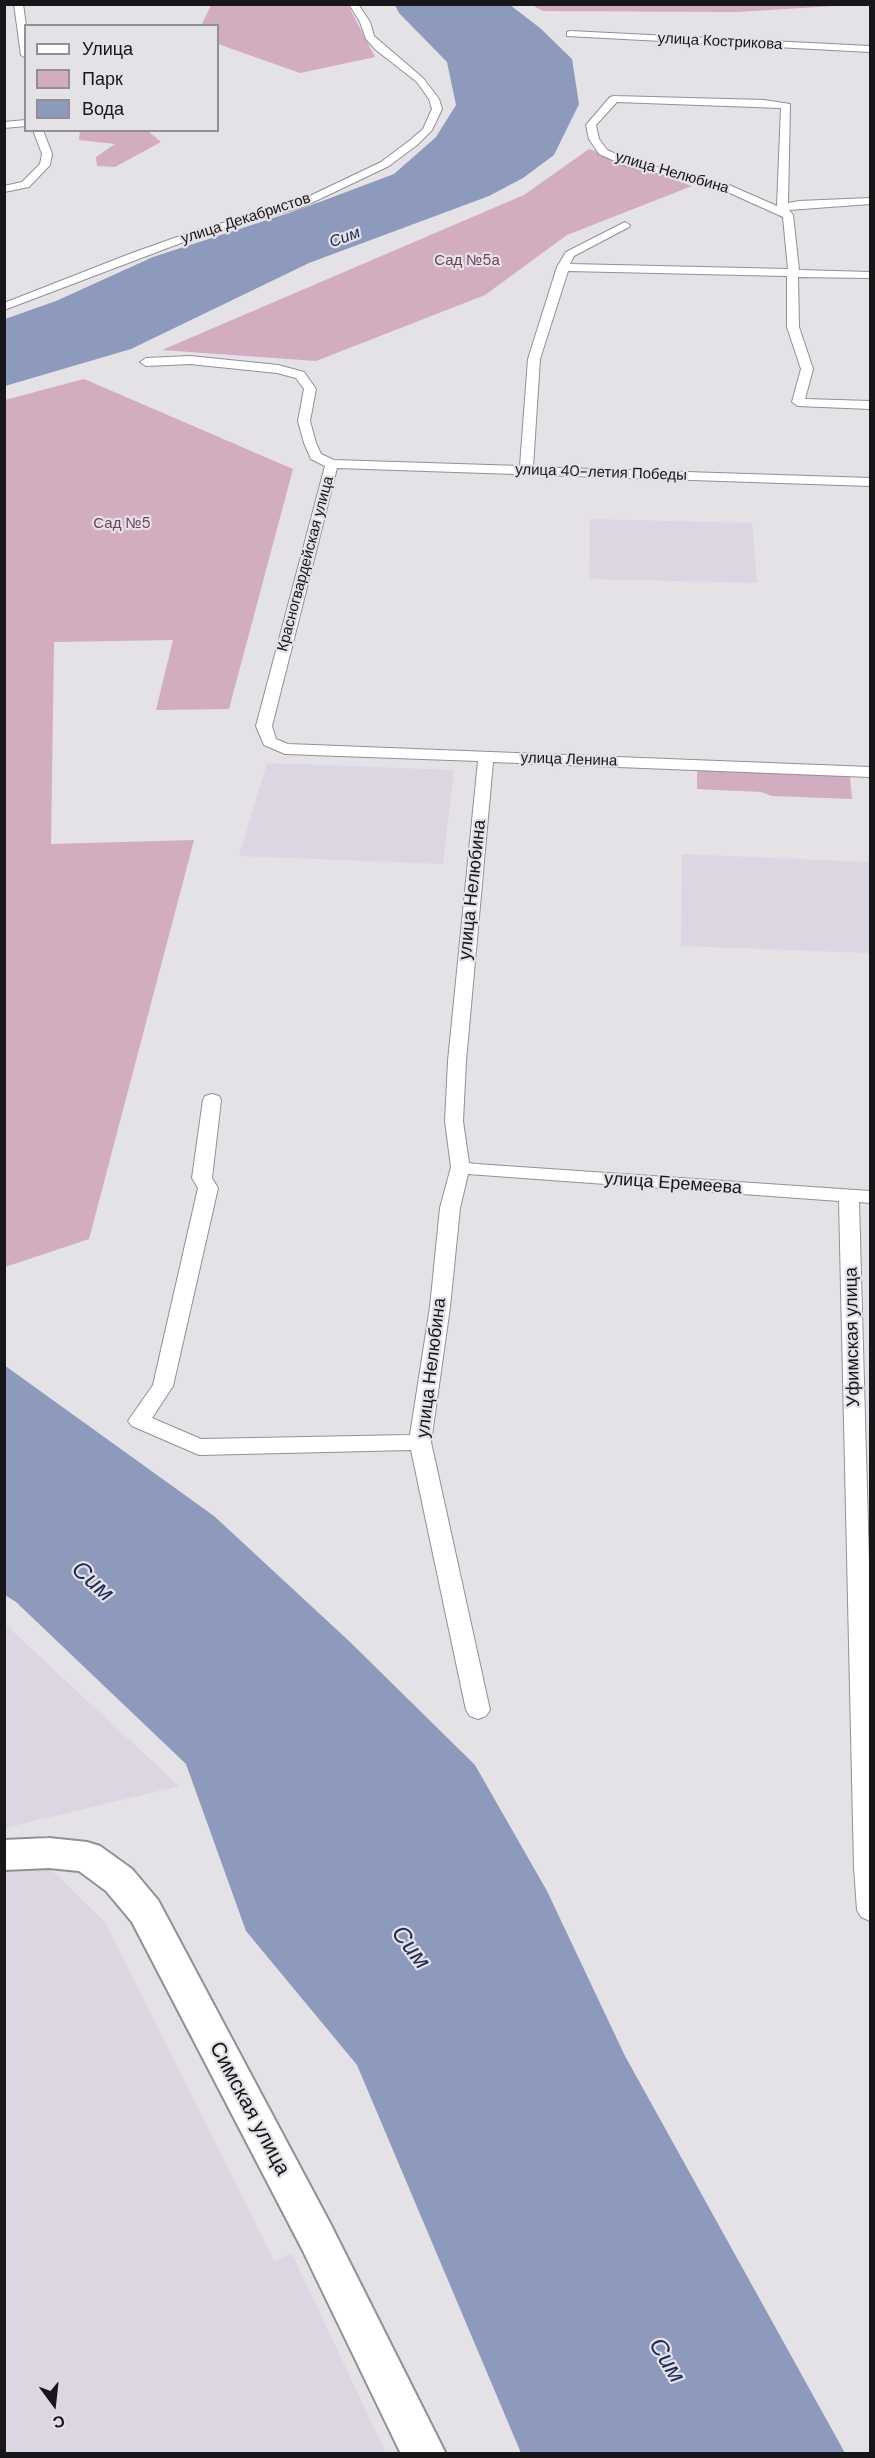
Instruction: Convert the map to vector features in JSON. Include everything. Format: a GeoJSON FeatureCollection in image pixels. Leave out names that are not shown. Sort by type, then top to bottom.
{"type":"FeatureCollection","features":[{"type":"Feature","properties":{"kind":"main road","name":"Симская улица"},"geometry":{"type":"LineString","coordinates":[[4,1855],[49,1853],[87,1857],[119,1880],[145,1911],[316,2236],[424,2454]]}},
{"type":"Feature","properties":{"kind":"street"},"geometry":{"type":"LineString","coordinates":[[18,4],[24,42]]}},
{"type":"Feature","properties":{"kind":"street","name":"улица Декабристов"},"geometry":{"type":"LineString","coordinates":[[4,307],[198,233],[299,205],[385,164],[413,143],[427,130],[437,109],[434,99],[420,80],[379,48],[369,37],[365,22],[353,4]]}},
{"type":"Feature","properties":{"kind":"street","name":"улица Кострикова"},"geometry":{"type":"LineString","coordinates":[[570,34],[870,49]]}},
{"type":"Feature","properties":{"kind":"street","name":"улица Нелюбина"},"geometry":{"type":"LineString","coordinates":[[614,99],[786,106],[783,139],[785,211],[725,188],[628,163],[603,152],[594,139],[591,125],[614,99]]}},
{"type":"Feature","properties":{"kind":"street"},"geometry":{"type":"LineString","coordinates":[[4,125],[24,123]]}},
{"type":"Feature","properties":{"kind":"street"},"geometry":{"type":"LineString","coordinates":[[4,189],[25,185],[45,165],[47,154],[39,132]]}},
{"type":"Feature","properties":{"kind":"street"},"geometry":{"type":"LineString","coordinates":[[870,201],[799,204],[785,211],[794,273],[791,285],[794,327],[807,369],[798,402],[870,405]]}},
{"type":"Feature","properties":{"kind":"street"},"geometry":{"type":"LineString","coordinates":[[526,470],[534,358],[563,267],[570,254],[625,225]]}},
{"type":"Feature","properties":{"kind":"street"},"geometry":{"type":"LineString","coordinates":[[563,267],[870,275]]}},
{"type":"Feature","properties":{"kind":"street","name":"Красногвардейская улица"},"geometry":{"type":"LineString","coordinates":[[146,362],[190,360],[278,369],[300,375],[310,389],[304,421],[310,442],[316,456],[332,464],[264,726],[269,742]]}},
{"type":"Feature","properties":{"kind":"street","name":"улица 40-летия Победы"},"geometry":{"type":"LineString","coordinates":[[332,464],[870,482]]}},
{"type":"Feature","properties":{"kind":"street","name":"улица Ленина"},"geometry":{"type":"LineString","coordinates":[[269,742],[285,749],[870,772]]}},
{"type":"Feature","properties":{"kind":"street","name":"улица Нелюбина"},"geometry":{"type":"LineString","coordinates":[[478,1710],[420,1442],[440,1307],[450,1208],[468,1169],[456,1149],[454,1121],[486,757]]}},
{"type":"Feature","properties":{"kind":"street"},"geometry":{"type":"LineString","coordinates":[[212,1100],[202,1178],[208,1188],[174,1339],[163,1386],[139,1421],[199,1447],[420,1442]]}},
{"type":"Feature","properties":{"kind":"street","name":"улица Еремеева"},"geometry":{"type":"LineString","coordinates":[[468,1169],[860,1196]]}},
{"type":"Feature","properties":{"kind":"street","name":"Уфимская улица"},"geometry":{"type":"LineString","coordinates":[[860,1196],[866,1867],[870,1910]]}},
{"type":"Feature","properties":{"kind":"shaded area"},"geometry":{"type":"Polygon","coordinates":[[[590,519],[752,523],[757,583],[589,579],[590,519]]]}},
{"type":"Feature","properties":{"kind":"shaded area"},"geometry":{"type":"Polygon","coordinates":[[[267,763],[454,770],[443,864],[239,856],[267,763]]]}},
{"type":"Feature","properties":{"kind":"shaded area"},"geometry":{"type":"Polygon","coordinates":[[[682,854],[870,862],[870,953],[681,946],[682,854]]]}},
{"type":"Feature","properties":{"kind":"shaded area"},"geometry":{"type":"Polygon","coordinates":[[[5,1624],[53,1669],[179,1786],[5,1828],[5,1624]]]}},
{"type":"Feature","properties":{"kind":"shaded area"},"geometry":{"type":"Polygon","coordinates":[[[42,1861],[105,1922],[274,2261],[292,2254],[386,2453],[5,2454],[5,1871],[42,1861]]]}},
{"type":"Feature","properties":{"kind":"green space"},"geometry":{"type":"Polygon","coordinates":[[[211,5],[348,5],[375,57],[300,73],[219,44],[219,24],[202,24],[211,5]]]}},
{"type":"Feature","properties":{"kind":"green space"},"geometry":{"type":"Polygon","coordinates":[[[532,5],[850,5],[737,12],[543,11],[532,5]]]}},
{"type":"Feature","properties":{"kind":"green space"},"geometry":{"type":"Polygon","coordinates":[[[80,132],[149,132],[161,142],[115,167],[97,166],[96,157],[115,144],[79,140],[80,132]]]}},
{"type":"Feature","properties":{"kind":"green space","name":"Сад №5а"},"geometry":{"type":"Polygon","coordinates":[[[589,149],[692,186],[567,235],[485,295],[316,361],[162,350],[524,195],[589,149]]]}},
{"type":"Feature","properties":{"kind":"green space","name":"Сад №5"},"geometry":{"type":"Polygon","coordinates":[[[84,379],[293,469],[229,709],[156,710],[173,640],[54,642],[51,844],[194,840],[89,1239],[5,1267],[5,400],[84,379]]]}},
{"type":"Feature","properties":{"kind":"green space"},"geometry":{"type":"Polygon","coordinates":[[[697,769],[850,776],[852,799],[772,796],[761,792],[697,789],[697,769]]]}},
{"type":"Feature","properties":{"kind":"water","name":"Сим"},"geometry":{"type":"Polygon","coordinates":[[[395,5],[510,5],[540,28],[572,59],[579,104],[554,155],[523,178],[489,196],[309,263],[131,349],[5,386],[5,319],[56,301],[153,257],[301,209],[394,174],[436,137],[456,105],[447,62],[399,13],[395,5]]]}},
{"type":"Feature","properties":{"kind":"water","name":"Сим"},"geometry":{"type":"Polygon","coordinates":[[[4,1365],[214,1516],[349,1641],[475,1765],[547,1891],[625,2056],[845,2453],[521,2453],[357,2065],[246,1931],[186,1764],[16,1602],[5,1595],[4,1365]]]}}]}
